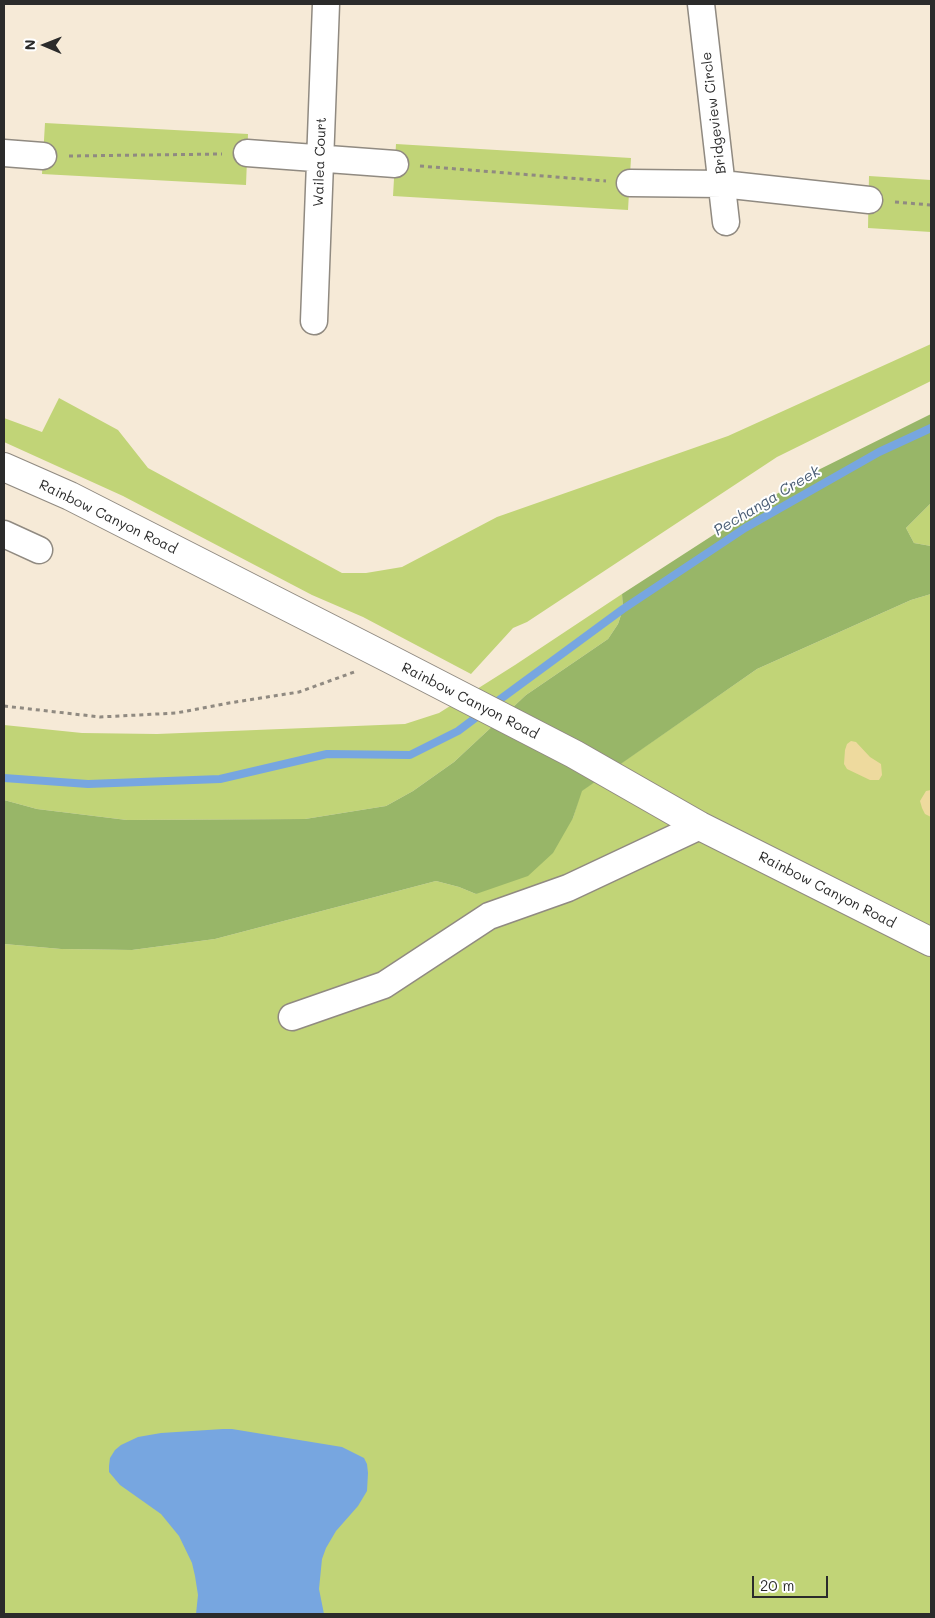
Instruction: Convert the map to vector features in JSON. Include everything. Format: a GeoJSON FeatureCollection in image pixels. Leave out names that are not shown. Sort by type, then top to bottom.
{"type":"FeatureCollection","features":[{"type":"Feature","properties":{"kind":"main road","name":"Rainbow Canyon Road"},"geometry":{"type":"LineString","coordinates":[[4,467],[70,496],[390,659],[574,754],[700,826],[931,942]]}},
{"type":"Feature","properties":{"kind":"street","name":"Wailea Court"},"geometry":{"type":"LineString","coordinates":[[314,321],[326,4]]}},
{"type":"Feature","properties":{"kind":"street","name":"Bridgeview Circle"},"geometry":{"type":"LineString","coordinates":[[701,4],[726,222]]}},
{"type":"Feature","properties":{"kind":"street"},"geometry":{"type":"LineString","coordinates":[[247,153],[395,164]]}},
{"type":"Feature","properties":{"kind":"street"},"geometry":{"type":"LineString","coordinates":[[4,154],[43,156]]}},
{"type":"Feature","properties":{"kind":"street"},"geometry":{"type":"LineString","coordinates":[[630,183],[722,184],[869,200]]}},
{"type":"Feature","properties":{"kind":"street"},"geometry":{"type":"LineString","coordinates":[[4,534],[39,550]]}},
{"type":"Feature","properties":{"kind":"street"},"geometry":{"type":"LineString","coordinates":[[292,1017],[384,985],[489,916],[568,888],[700,826]]}},
{"type":"Feature","properties":{"kind":"path"},"geometry":{"type":"LineString","coordinates":[[43,156],[247,153]]}},
{"type":"Feature","properties":{"kind":"path"},"geometry":{"type":"LineString","coordinates":[[395,164],[630,183]]}},
{"type":"Feature","properties":{"kind":"path"},"geometry":{"type":"LineString","coordinates":[[869,200],[931,205]]}},
{"type":"Feature","properties":{"kind":"path"},"geometry":{"type":"LineString","coordinates":[[4,706],[100,718],[176,713],[299,692],[390,659]]}},
{"type":"Feature","properties":{"kind":"green space"},"geometry":{"type":"Polygon","coordinates":[[[45,123],[248,134],[246,185],[42,174],[45,123]]]}},
{"type":"Feature","properties":{"kind":"green space"},"geometry":{"type":"Polygon","coordinates":[[[396,144],[631,158],[628,210],[393,196],[396,144]]]}},
{"type":"Feature","properties":{"kind":"green space"},"geometry":{"type":"Polygon","coordinates":[[[869,176],[931,180],[931,232],[868,228],[869,176]]]}},
{"type":"Feature","properties":{"kind":"green space"},"geometry":{"type":"Polygon","coordinates":[[[931,344],[931,381],[777,457],[527,622],[513,628],[471,674],[363,617],[312,595],[123,496],[4,442],[4,418],[42,432],[59,398],[118,430],[148,468],[342,573],[366,573],[402,567],[497,517],[728,436],[931,344]]]}},
{"type":"Feature","properties":{"kind":"green space"},"geometry":{"type":"Polygon","coordinates":[[[931,414],[931,503],[906,528],[914,543],[931,546],[931,594],[911,600],[757,669],[582,791],[573,818],[553,853],[528,876],[476,894],[436,881],[215,939],[132,950],[61,949],[4,944],[4,800],[37,809],[127,820],[305,819],[386,806],[413,791],[454,762],[526,695],[608,639],[618,624],[623,609],[622,594],[800,479],[931,414]]]}},
{"type":"Feature","properties":{"kind":"green space"},"geometry":{"type":"Polygon","coordinates":[[[931,503],[931,546],[914,543],[906,528],[931,503]]]}},
{"type":"Feature","properties":{"kind":"green space"},"geometry":{"type":"Polygon","coordinates":[[[622,594],[623,609],[618,624],[608,639],[526,695],[454,762],[413,791],[386,806],[305,819],[127,820],[37,809],[4,800],[4,725],[82,733],[157,734],[405,724],[439,713],[622,594]]]}},
{"type":"Feature","properties":{"kind":"green space"},"geometry":{"type":"Polygon","coordinates":[[[931,594],[931,1614],[4,1614],[4,944],[61,949],[132,950],[215,939],[436,881],[476,894],[573,818],[581,791],[757,669],[911,600],[931,594]]]}},
{"type":"Feature","properties":{"kind":"sand"},"geometry":{"type":"Polygon","coordinates":[[[851,741],[856,742],[870,757],[881,764],[882,775],[879,780],[870,780],[847,769],[844,764],[845,750],[847,744],[851,741]]]}},
{"type":"Feature","properties":{"kind":"sand"},"geometry":{"type":"Polygon","coordinates":[[[931,790],[931,817],[925,814],[920,801],[926,791],[931,790]]]}},
{"type":"Feature","properties":{"kind":"water"},"geometry":{"type":"Polygon","coordinates":[[[223,1429],[342,1447],[364,1458],[368,1473],[367,1491],[358,1506],[336,1531],[322,1559],[319,1589],[324,1614],[196,1614],[198,1595],[195,1576],[192,1563],[179,1536],[161,1514],[120,1485],[109,1472],[110,1458],[115,1450],[138,1437],[161,1433],[223,1429]]]}},
{"type":"Feature","properties":{"kind":"waterway","name":"Pechanga Creek"},"geometry":{"type":"LineString","coordinates":[[491,706],[623,609],[745,528],[879,452],[931,428]]}},
{"type":"Feature","properties":{"kind":"waterway"},"geometry":{"type":"LineString","coordinates":[[4,778],[88,784],[220,779],[327,754],[410,755],[458,731],[482,713]]}}]}
